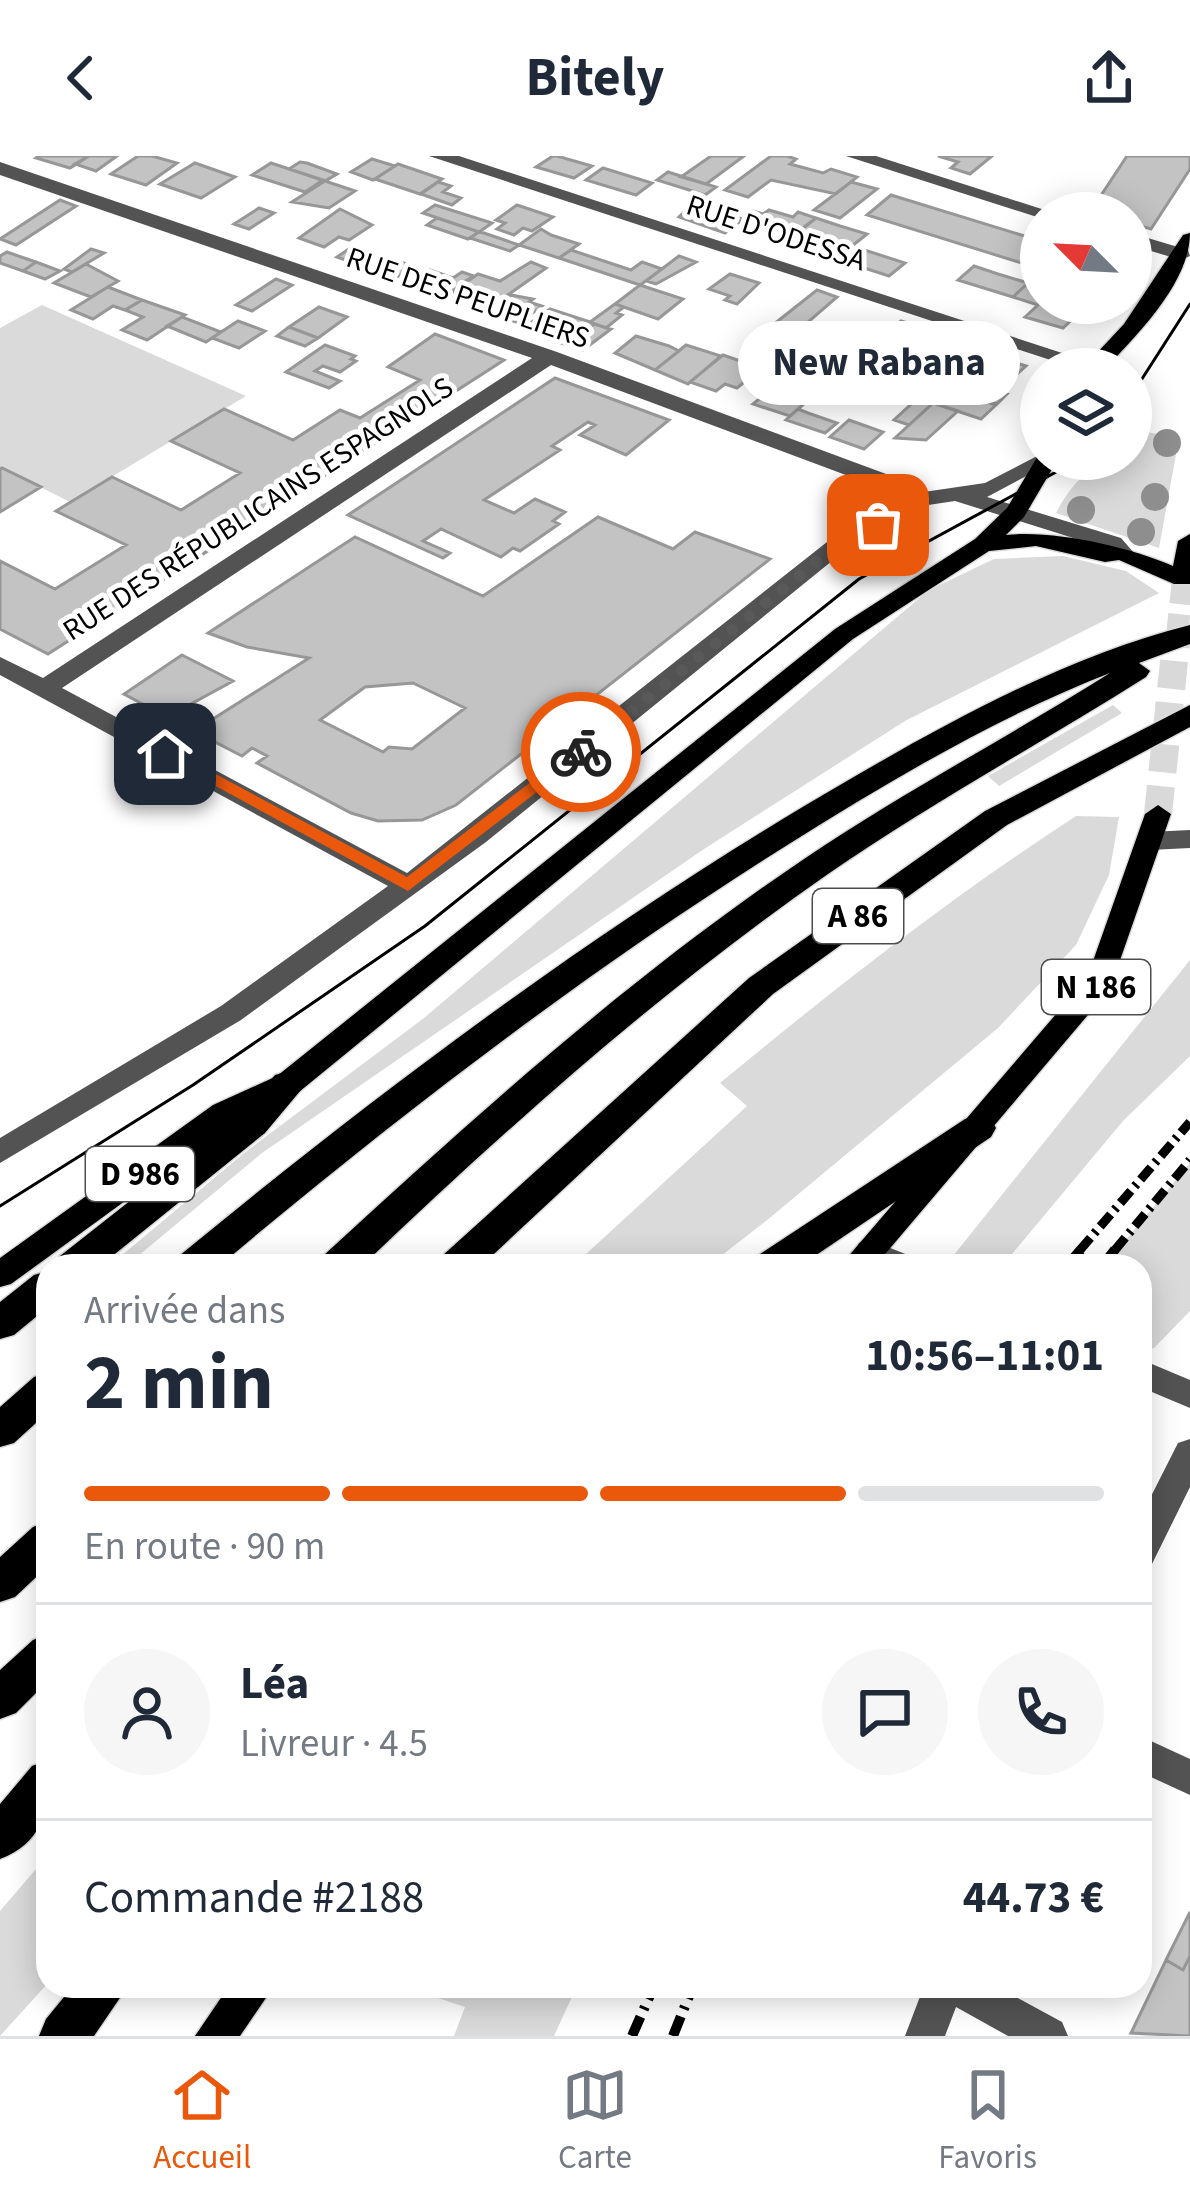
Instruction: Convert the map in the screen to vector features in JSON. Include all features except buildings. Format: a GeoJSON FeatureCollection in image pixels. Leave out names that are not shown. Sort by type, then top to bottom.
{"type":"FeatureCollection","features":[{"type":"Feature","properties":{"kind":"highway"},"geometry":{"type":"LineString","coordinates":[[208,1254],[366,1124],[580,966],[744,856],[894,766],[1061,682],[1190,635]]}},
{"type":"Feature","properties":{"kind":"highway","name":"A 86"},"geometry":{"type":"LineString","coordinates":[[350,1254],[679,967],[890,818],[1049,726],[1190,635]]}},
{"type":"Feature","properties":{"kind":"highway","name":"A 86"},"geometry":{"type":"LineString","coordinates":[[469,1254],[760,986],[996,818],[1190,715]]}},
{"type":"Feature","properties":{"kind":"highway"},"geometry":{"type":"LineString","coordinates":[[89,1254],[252,1124],[287,1084]]}},
{"type":"Feature","properties":{"kind":"highway"},"geometry":{"type":"LineString","coordinates":[[789,1254],[978,1128]]}},
{"type":"Feature","properties":{"kind":"highway"},"geometry":{"type":"LineString","coordinates":[[488,1254],[561,1166]]}},
{"type":"Feature","properties":{"kind":"highway"},"geometry":{"type":"LineString","coordinates":[[0,1324],[36,1296]]}},
{"type":"Feature","properties":{"kind":"highway"},"geometry":{"type":"LineString","coordinates":[[0,1431],[36,1399]]}},
{"type":"Feature","properties":{"kind":"highway"},"geometry":{"type":"LineString","coordinates":[[0,1584],[36,1550]]}},
{"type":"Feature","properties":{"kind":"highway"},"geometry":{"type":"LineString","coordinates":[[0,1699],[36,1664]]}},
{"type":"Feature","properties":{"kind":"highway"},"geometry":{"type":"LineString","coordinates":[[0,1838],[36,1795]]}},
{"type":"Feature","properties":{"kind":"highway"},"geometry":{"type":"LineString","coordinates":[[63,2036],[94,1998]]}},
{"type":"Feature","properties":{"kind":"main road"},"geometry":{"type":"LineString","coordinates":[[1113,348],[1132,328],[1185,247]]}},
{"type":"Feature","properties":{"kind":"main road"},"geometry":{"type":"LineString","coordinates":[[287,1084],[844,634],[983,544],[1016,512],[1035,480]]}},
{"type":"Feature","properties":{"kind":"main road"},"geometry":{"type":"LineString","coordinates":[[983,544],[1036,539],[1105,555],[1122,553],[1183,579],[1190,541]]}},
{"type":"Feature","properties":{"kind":"main road","name":"N 186"},"geometry":{"type":"LineString","coordinates":[[978,1128],[1100,982],[1154,828]]}},
{"type":"Feature","properties":{"kind":"main road","name":"D 986"},"geometry":{"type":"LineString","coordinates":[[0,1276],[224,1113],[287,1084]]}},
{"type":"Feature","properties":{"kind":"main road"},"geometry":{"type":"LineString","coordinates":[[867,1254],[978,1128]]}},
{"type":"Feature","properties":{"kind":"main road"},"geometry":{"type":"LineString","coordinates":[[215,2036],[245,1998]]}},
{"type":"Feature","properties":{"kind":"street","name":"RUE D'ODESSA"},"geometry":{"type":"LineString","coordinates":[[439,156],[1032,348]]}},
{"type":"Feature","properties":{"kind":"street"},"geometry":{"type":"LineString","coordinates":[[856,156],[1020,206]]}},
{"type":"Feature","properties":{"kind":"street","name":"RUE DES PEUPLIERS"},"geometry":{"type":"LineString","coordinates":[[5,174],[549,357],[897,487],[901,502]]}},
{"type":"Feature","properties":{"kind":"street"},"geometry":{"type":"LineString","coordinates":[[1152,242],[1185,247]]}},
{"type":"Feature","properties":{"kind":"street","name":"RUE DES RÉPUBLICAINS ESPAGNOLS"},"geometry":{"type":"LineString","coordinates":[[0,665],[44,688],[549,357]]}},
{"type":"Feature","properties":{"kind":"street"},"geometry":{"type":"LineString","coordinates":[[0,1152],[231,1012],[476,836],[835,547],[878,525],[901,502],[991,489],[1020,473]]}},
{"type":"Feature","properties":{"kind":"street"},"geometry":{"type":"LineString","coordinates":[[958,495],[1113,542],[1122,553]]}},
{"type":"Feature","properties":{"kind":"street"},"geometry":{"type":"LineString","coordinates":[[44,688],[408,885]]}},
{"type":"Feature","properties":{"kind":"street"},"geometry":{"type":"LineString","coordinates":[[1154,828],[1190,839]]}},
{"type":"Feature","properties":{"kind":"street"},"geometry":{"type":"LineString","coordinates":[[1152,1378],[1190,1395]]}},
{"type":"Feature","properties":{"kind":"street"},"geometry":{"type":"LineString","coordinates":[[1152,1528],[1190,1453]]}},
{"type":"Feature","properties":{"kind":"street"},"geometry":{"type":"LineString","coordinates":[[1152,1759],[1190,1778]]}},
{"type":"Feature","properties":{"kind":"street"},"geometry":{"type":"LineString","coordinates":[[926,2036],[940,1998]]}},
{"type":"Feature","properties":{"kind":"street"},"geometry":{"type":"LineString","coordinates":[[978,1998],[1048,2036]]}},
{"type":"Feature","properties":{"kind":"shaded area"},"geometry":{"type":"Polygon","coordinates":[[[42,305],[246,396],[70,502],[0,467],[0,328],[42,305]]]}},
{"type":"Feature","properties":{"kind":"shaded area"},"geometry":{"type":"Polygon","coordinates":[[[1152,433],[1179,438],[1159,548],[1056,513],[1080,480],[1152,480],[1152,433]]]}},
{"type":"Feature","properties":{"kind":"shaded area"},"geometry":{"type":"Polygon","coordinates":[[[1063,556],[1126,571],[1159,593],[905,721],[704,849],[262,1153],[140,1254],[123,1254],[244,1153],[424,1018],[929,590],[994,559],[1063,556]]]}},
{"type":"Feature","properties":{"kind":"shaded area"},"geometry":{"type":"Polygon","coordinates":[[[1113,705],[1122,713],[999,786],[988,776],[1113,705]]]}},
{"type":"Feature","properties":{"kind":"shaded area"},"geometry":{"type":"Polygon","coordinates":[[[1076,816],[1119,817],[1109,875],[1076,945],[998,1028],[766,1221],[723,1254],[586,1254],[747,1106],[720,1083],[983,879],[1076,816]]]}},
{"type":"Feature","properties":{"kind":"shaded area"},"geometry":{"type":"Polygon","coordinates":[[[1190,960],[1190,1056],[1123,1121],[1012,1254],[955,1254],[1190,960]]]}},
{"type":"Feature","properties":{"kind":"shaded area"},"geometry":{"type":"Polygon","coordinates":[[[1190,1163],[1190,1311],[1154,1348],[1152,1254],[1114,1254],[1190,1163]]]}},
{"type":"Feature","properties":{"kind":"shaded area"},"geometry":{"type":"Polygon","coordinates":[[[36,1869],[36,1996],[0,2036],[0,1911],[36,1869]]]}},
{"type":"Feature","properties":{"kind":"shaded area"},"geometry":{"type":"Polygon","coordinates":[[[438,1998],[571,1998],[554,2036],[454,2036],[465,2007],[438,1998]]]}},
{"type":"Feature","properties":{"kind":"tunnel"},"geometry":{"type":"LineString","coordinates":[[1177,636],[1183,579]]}},
{"type":"Feature","properties":{"kind":"tunnel"},"geometry":{"type":"LineString","coordinates":[[1158,814],[1177,633]]}},
{"type":"Feature","properties":{"kind":"tram line"},"geometry":{"type":"LineString","coordinates":[[1152,363],[1190,304]]}},
{"type":"Feature","properties":{"kind":"tram line"},"geometry":{"type":"LineString","coordinates":[[0,1206],[193,1085],[425,926],[859,579],[1041,480]]}},
{"type":"Feature","properties":{"kind":"railway"},"geometry":{"type":"LineString","coordinates":[[1080,1250],[1190,1122]]}},
{"type":"Feature","properties":{"kind":"railway"},"geometry":{"type":"LineString","coordinates":[[1115,1250],[1190,1160]]}},
{"type":"Feature","properties":{"kind":"railway"},"geometry":{"type":"LineString","coordinates":[[1077,1254],[1083,1247]]}},
{"type":"Feature","properties":{"kind":"railway"},"geometry":{"type":"LineString","coordinates":[[1111,1254],[1117,1247]]}},
{"type":"Feature","properties":{"kind":"railway"},"geometry":{"type":"LineString","coordinates":[[632,2036],[649,1998]]}},
{"type":"Feature","properties":{"kind":"railway"},"geometry":{"type":"LineString","coordinates":[[673,2036],[688,1998]]}},
{"type":"Feature","properties":{"kind":"way so far"},"geometry":{"type":"LineString","coordinates":[[581,752],[835,547],[878,525]]}},
{"type":"Feature","properties":{"kind":"place","name":"New Rabana"},"geometry":{"type":"Point","coordinates":[878,525]}},
{"type":"Feature","properties":{"kind":"route"},"geometry":{"type":"LineString","coordinates":[[165,754],[408,885],[581,752]]}}]}
